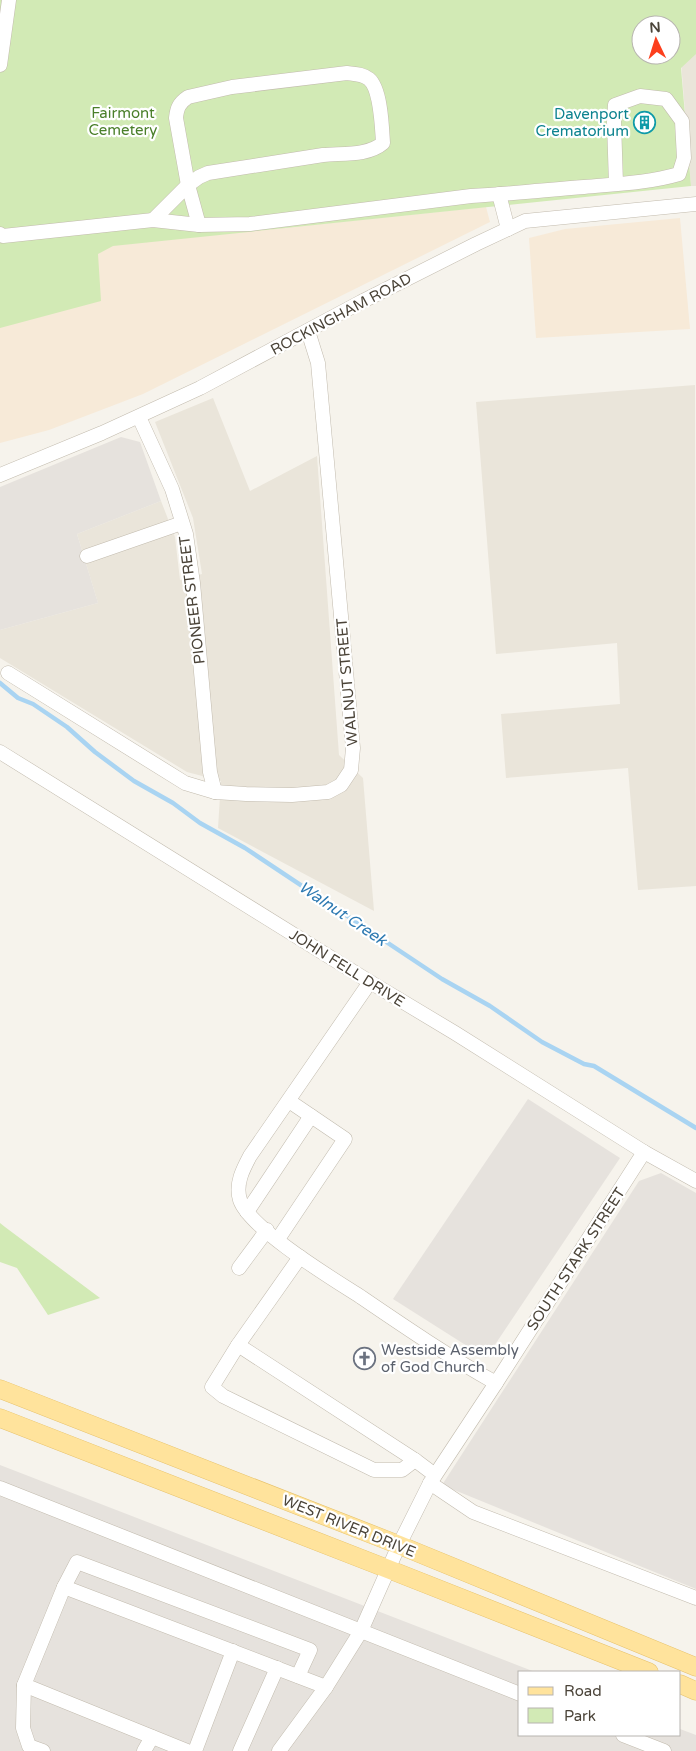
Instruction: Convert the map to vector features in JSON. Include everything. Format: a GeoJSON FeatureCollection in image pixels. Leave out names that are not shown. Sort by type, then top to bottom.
{"type":"FeatureCollection","features":[{"type":"Feature","properties":{"kind":"main road","name":"WEST RIVER DRIVE"},"geometry":{"type":"LineString","coordinates":[[0,1389],[399,1545],[696,1666]]}},
{"type":"Feature","properties":{"kind":"main road","name":"WEST RIVER DRIVE"},"geometry":{"type":"LineString","coordinates":[[0,1418],[646,1671]]}},
{"type":"Feature","properties":{"kind":"main road"},"geometry":{"type":"LineString","coordinates":[[681,1684],[696,1691]]}},
{"type":"Feature","properties":{"kind":"street"},"geometry":{"type":"LineString","coordinates":[[0,65],[9,0]]}},
{"type":"Feature","properties":{"kind":"street"},"geometry":{"type":"LineString","coordinates":[[153,220],[188,185],[208,173],[326,155],[362,152],[378,147],[383,143],[376,88],[370,79],[361,75],[347,73],[232,87],[188,97],[177,107],[176,118],[188,185],[199,225]]}},
{"type":"Feature","properties":{"kind":"street"},"geometry":{"type":"LineString","coordinates":[[0,234],[3,236],[153,220],[199,225],[250,224],[472,196],[616,184],[656,180],[679,174],[684,158],[682,121],[666,99],[640,96],[615,105],[616,184]]}},
{"type":"Feature","properties":{"kind":"street"},"geometry":{"type":"LineString","coordinates":[[500,194],[508,229]]}},
{"type":"Feature","properties":{"kind":"street","name":"ROCKINGHAM ROAD"},"geometry":{"type":"LineString","coordinates":[[0,475],[139,417],[200,388],[361,302],[525,221],[696,204]]}},
{"type":"Feature","properties":{"kind":"street","name":"WALNUT STREET"},"geometry":{"type":"LineString","coordinates":[[8,673],[185,783],[215,792],[292,795],[328,792],[341,785],[351,770],[354,748],[318,363],[308,331]]}},
{"type":"Feature","properties":{"kind":"street","name":"PIONEER STREET"},"geometry":{"type":"LineString","coordinates":[[139,417],[172,490],[186,534],[193,583],[210,772],[215,792]]}},
{"type":"Feature","properties":{"kind":"street"},"geometry":{"type":"LineString","coordinates":[[88,556],[182,523]]}},
{"type":"Feature","properties":{"kind":"street","name":"JOHN FELL DRIVE"},"geometry":{"type":"LineString","coordinates":[[0,752],[644,1152],[696,1181]]}},
{"type":"Feature","properties":{"kind":"street"},"geometry":{"type":"LineString","coordinates":[[370,982],[250,1156],[242,1172],[239,1187],[240,1199],[247,1212],[300,1257],[459,1363],[496,1383]]}},
{"type":"Feature","properties":{"kind":"street"},"geometry":{"type":"LineString","coordinates":[[278,1239],[345,1140],[288,1101]]}},
{"type":"Feature","properties":{"kind":"street"},"geometry":{"type":"LineString","coordinates":[[247,1212],[311,1116]]}},
{"type":"Feature","properties":{"kind":"street","name":"SOUTH STARK STREET"},"geometry":{"type":"LineString","coordinates":[[279,1751],[326,1687],[361,1631],[399,1545],[432,1479],[644,1152]]}},
{"type":"Feature","properties":{"kind":"street"},"geometry":{"type":"LineString","coordinates":[[239,1268],[267,1230]]}},
{"type":"Feature","properties":{"kind":"street"},"geometry":{"type":"LineString","coordinates":[[300,1257],[238,1345],[212,1387],[223,1396],[374,1470],[402,1470],[415,1460]]}},
{"type":"Feature","properties":{"kind":"street"},"geometry":{"type":"LineString","coordinates":[[238,1345],[415,1460],[432,1479],[473,1512],[696,1598]]}},
{"type":"Feature","properties":{"kind":"street"},"geometry":{"type":"LineString","coordinates":[[0,1488],[518,1693]]}},
{"type":"Feature","properties":{"kind":"street"},"geometry":{"type":"LineString","coordinates":[[42,1751],[29,1746],[23,1728],[24,1685],[64,1587],[77,1562],[310,1650],[298,1676]]}},
{"type":"Feature","properties":{"kind":"street"},"geometry":{"type":"LineString","coordinates":[[64,1587],[326,1687]]}},
{"type":"Feature","properties":{"kind":"street"},"geometry":{"type":"LineString","coordinates":[[195,1751],[233,1651]]}},
{"type":"Feature","properties":{"kind":"street"},"geometry":{"type":"LineString","coordinates":[[240,1751],[277,1668]]}},
{"type":"Feature","properties":{"kind":"street"},"geometry":{"type":"LineString","coordinates":[[24,1685],[187,1751]]}},
{"type":"Feature","properties":{"kind":"street"},"geometry":{"type":"LineString","coordinates":[[626,1736],[664,1751]]}},
{"type":"Feature","properties":{"kind":"street"},"geometry":{"type":"LineString","coordinates":[[144,1751],[152,1737]]}},
{"type":"Feature","properties":{"kind":"shaded area"},"geometry":{"type":"Polygon","coordinates":[[[676,0],[696,0],[696,186],[691,186],[681,62],[681,15],[677,15],[676,0]]]}},
{"type":"Feature","properties":{"kind":"shaded area"},"geometry":{"type":"Polygon","coordinates":[[[486,207],[490,222],[143,394],[49,430],[0,443],[0,257],[486,207]]]}},
{"type":"Feature","properties":{"kind":"shaded area"},"geometry":{"type":"Polygon","coordinates":[[[680,218],[690,329],[536,338],[529,238],[565,229],[680,218]]]}},
{"type":"Feature","properties":{"kind":"shaded area"},"geometry":{"type":"Polygon","coordinates":[[[695,385],[696,886],[638,890],[628,768],[506,778],[501,714],[620,704],[617,643],[496,654],[476,402],[695,385]]]}},
{"type":"Feature","properties":{"kind":"shaded area"},"geometry":{"type":"Polygon","coordinates":[[[213,398],[250,491],[317,456],[339,755],[363,778],[374,911],[218,828],[221,781],[187,772],[0,658],[0,630],[98,603],[77,534],[161,501],[175,537],[180,580],[202,574],[193,518],[155,422],[213,398]]]}},
{"type":"Feature","properties":{"kind":"shaded area"},"geometry":{"type":"Polygon","coordinates":[[[121,437],[140,442],[161,501],[77,534],[98,603],[0,630],[0,487],[121,437]]]}},
{"type":"Feature","properties":{"kind":"shaded area"},"geometry":{"type":"Polygon","coordinates":[[[528,1099],[620,1158],[486,1358],[393,1299],[528,1099]]]}},
{"type":"Feature","properties":{"kind":"shaded area"},"geometry":{"type":"Polygon","coordinates":[[[661,1173],[696,1193],[696,1589],[442,1485],[639,1181],[661,1173]]]}},
{"type":"Feature","properties":{"kind":"shaded area"},"geometry":{"type":"Polygon","coordinates":[[[0,1465],[532,1671],[518,1671],[518,1736],[681,1736],[681,1729],[696,1735],[696,1751],[0,1751],[0,1465]]]}},
{"type":"Feature","properties":{"kind":"green space","name":"Fairmont Cemetery"},"geometry":{"type":"Polygon","coordinates":[[[0,0],[696,0],[696,54],[681,68],[691,186],[113,246],[98,254],[101,301],[0,328],[0,0]]]}},
{"type":"Feature","properties":{"kind":"green space"},"geometry":{"type":"Polygon","coordinates":[[[0,1223],[100,1298],[48,1315],[17,1268],[0,1262],[0,1223]]]}},
{"type":"Feature","properties":{"kind":"waterway","name":"Walnut Creek"},"geometry":{"type":"LineString","coordinates":[[0,683],[18,698],[33,704],[67,727],[95,752],[134,781],[173,803],[200,823],[245,848],[442,979],[490,1006],[542,1042],[584,1064],[594,1066],[696,1128]]}},
{"type":"Feature","properties":{"kind":"place","name":"Davenport Crematorium"},"geometry":{"type":"Point","coordinates":[645,123]}},
{"type":"Feature","properties":{"kind":"place","name":"Westside Assembly of God Church"},"geometry":{"type":"Point","coordinates":[365,1359]}}]}
